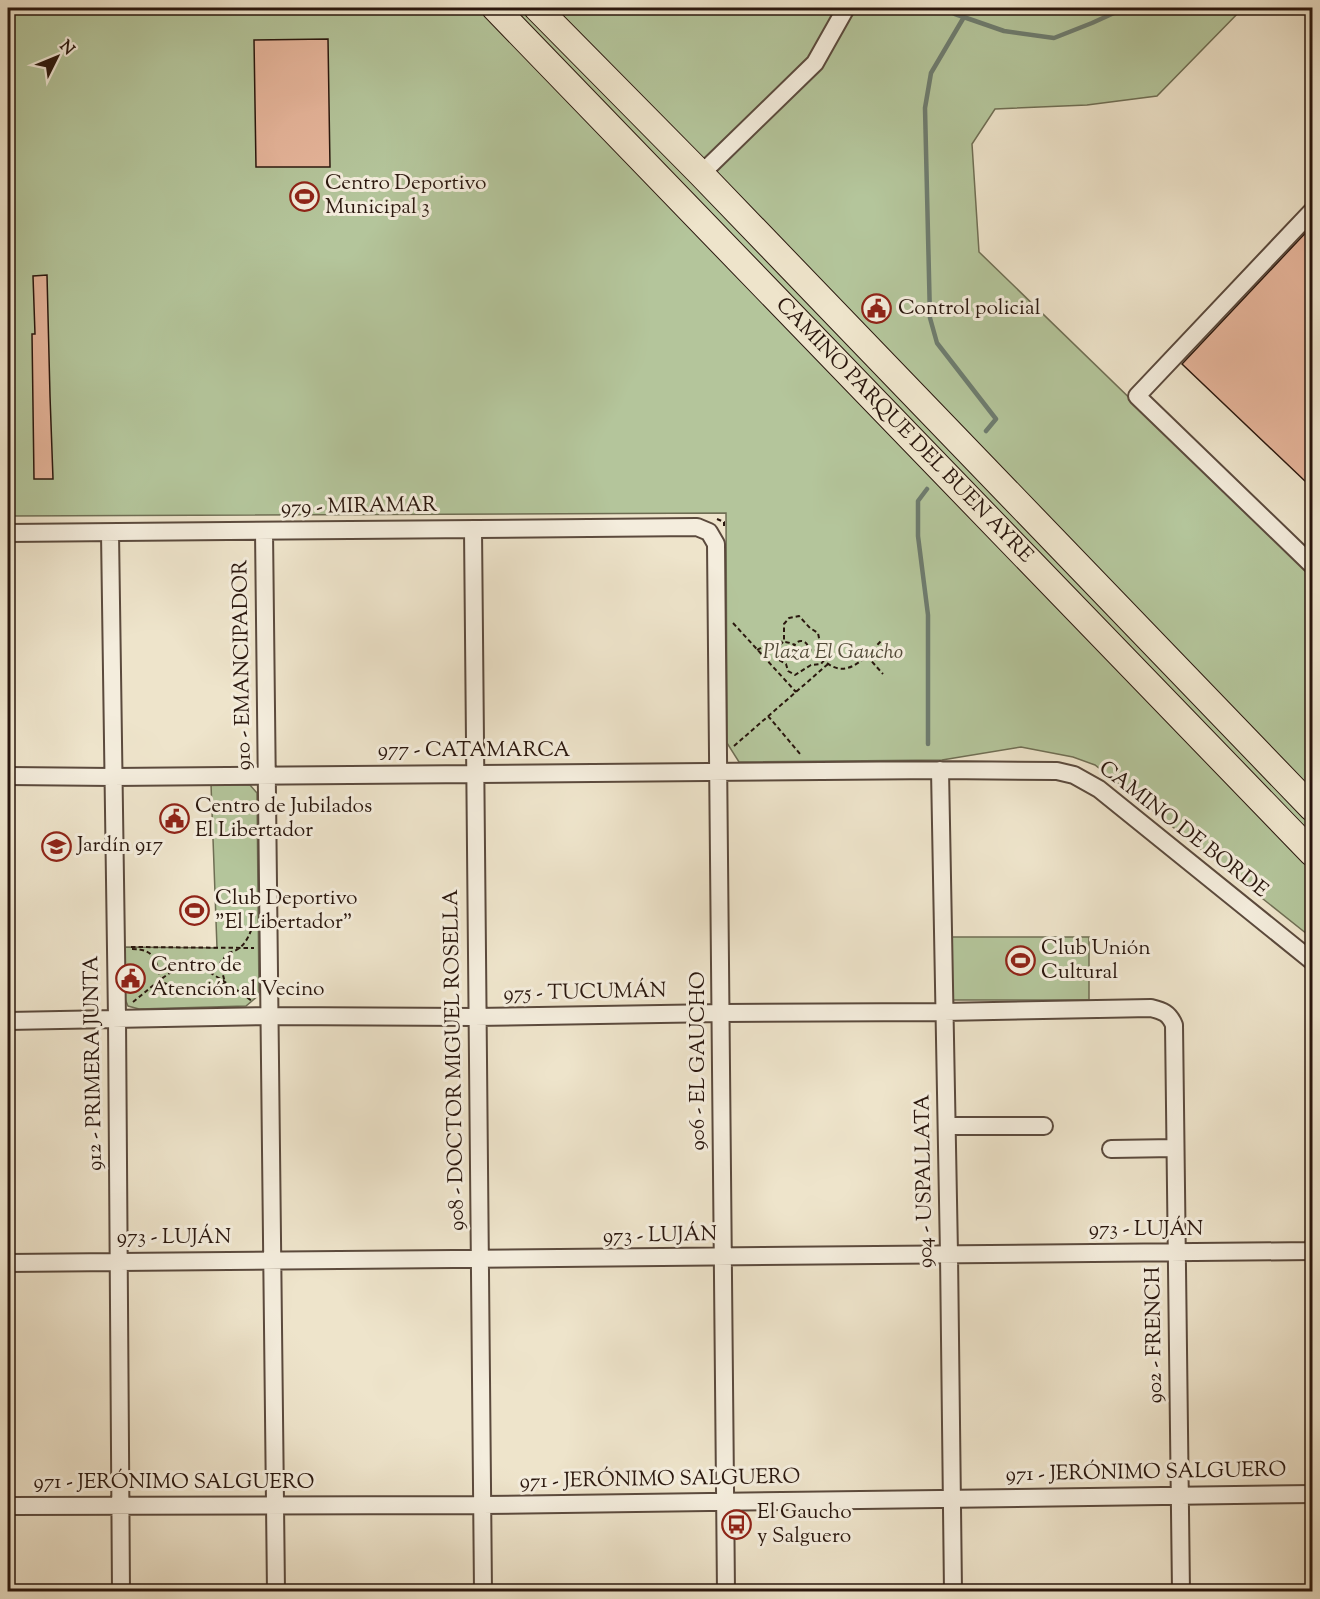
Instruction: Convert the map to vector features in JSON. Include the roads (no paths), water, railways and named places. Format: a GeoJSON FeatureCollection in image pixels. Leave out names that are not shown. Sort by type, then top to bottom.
{"type":"FeatureCollection","features":[{"type":"Feature","properties":{"kind":"highway","name":"CAMINO PARQUE DEL BUEN AYRE"},"geometry":{"type":"LineString","coordinates":[[495,8],[1312,852]]}},
{"type":"Feature","properties":{"kind":"highway","name":"CAMINO PARQUE DEL BUEN AYRE"},"geometry":{"type":"LineString","coordinates":[[537,8],[701,174],[1312,808]]}},
{"type":"Feature","properties":{"kind":"street"},"geometry":{"type":"LineString","coordinates":[[701,174],[815,63],[846,8]]}},
{"type":"Feature","properties":{"kind":"street"},"geometry":{"type":"LineString","coordinates":[[1312,212],[1137,396],[1312,565]]}},
{"type":"Feature","properties":{"kind":"street","name":"979 - MIRAMAR"},"geometry":{"type":"LineString","coordinates":[[8,533],[716,526]]}},
{"type":"Feature","properties":{"kind":"street","name":"906 - EL GAUCHO"},"geometry":{"type":"LineString","coordinates":[[716,526],[726,1592]]}},
{"type":"Feature","properties":{"kind":"street","name":"908 - DOCTOR MIGUEL ROSELLA"},"geometry":{"type":"LineString","coordinates":[[473,529],[475,1017],[481,1260],[483,1592]]}},
{"type":"Feature","properties":{"kind":"street","name":"910 - EMANCIPADOR"},"geometry":{"type":"LineString","coordinates":[[264,531],[276,1592]]}},
{"type":"Feature","properties":{"kind":"street","name":"912 - PRIMERA JUNTA"},"geometry":{"type":"LineString","coordinates":[[110,533],[113,777],[122,1012],[119,1260],[121,1592]]}},
{"type":"Feature","properties":{"kind":"street","name":"977 - CATAMARCA"},"geometry":{"type":"LineString","coordinates":[[8,776],[940,770]]}},
{"type":"Feature","properties":{"kind":"street","name":"CAMINO DE BORDE"},"geometry":{"type":"LineString","coordinates":[[940,770],[1043,770],[1074,775],[1088,782],[1312,962]]}},
{"type":"Feature","properties":{"kind":"street","name":"904 - USPALLATA"},"geometry":{"type":"LineString","coordinates":[[940,770],[949,1254],[952,1592]]}},
{"type":"Feature","properties":{"kind":"street","name":"975 - TUCUMÁN"},"geometry":{"type":"LineString","coordinates":[[8,1021],[122,1012],[270,1016],[475,1017],[1151,1008],[1163,1010]]}},
{"type":"Feature","properties":{"kind":"street","name":"902 - FRENCH"},"geometry":{"type":"LineString","coordinates":[[1163,1010],[1170,1016],[1174,1025],[1181,1592]]}},
{"type":"Feature","properties":{"kind":"street"},"geometry":{"type":"LineString","coordinates":[[947,1126],[1044,1126]]}},
{"type":"Feature","properties":{"kind":"street"},"geometry":{"type":"LineString","coordinates":[[1112,1149],[1175,1148]]}},
{"type":"Feature","properties":{"kind":"street","name":"973 - LUJÁN"},"geometry":{"type":"LineString","coordinates":[[8,1263],[119,1260],[481,1260],[1312,1249]]}},
{"type":"Feature","properties":{"kind":"street","name":"971 - JERÓNIMO SALGUERO"},"geometry":{"type":"LineString","coordinates":[[8,1506],[482,1505],[1312,1494]]}},
{"type":"Feature","properties":{"kind":"waterway"},"geometry":{"type":"LineString","coordinates":[[943,8],[1004,31],[1054,38],[1125,8]]}},
{"type":"Feature","properties":{"kind":"waterway"},"geometry":{"type":"LineString","coordinates":[[964,17],[931,73],[925,108],[930,318],[937,343],[996,419],[986,431]]}},
{"type":"Feature","properties":{"kind":"waterway"},"geometry":{"type":"LineString","coordinates":[[927,489],[918,501],[918,536],[928,615],[928,744]]}},
{"type":"Feature","properties":{"kind":"place","name":"Centro Deportivo Municipal 3"},"geometry":{"type":"Point","coordinates":[304,196]}},
{"type":"Feature","properties":{"kind":"place","name":"Control policial"},"geometry":{"type":"Point","coordinates":[877,309]}},
{"type":"Feature","properties":{"kind":"place","name":"Centro de Jubilados El Libertador"},"geometry":{"type":"Point","coordinates":[174,819]}},
{"type":"Feature","properties":{"kind":"place","name":"Jardín 917"},"geometry":{"type":"Point","coordinates":[56,846]}},
{"type":"Feature","properties":{"kind":"place","name":"Club Deportivo \"El Libertador\""},"geometry":{"type":"Point","coordinates":[194,911]}},
{"type":"Feature","properties":{"kind":"place","name":"Club Unión Cultural"},"geometry":{"type":"Point","coordinates":[1020,961]}},
{"type":"Feature","properties":{"kind":"place","name":"Centro de Atención al Vecino"},"geometry":{"type":"Point","coordinates":[130,978]}},
{"type":"Feature","properties":{"kind":"place","name":"El Gaucho y Salguero"},"geometry":{"type":"Point","coordinates":[736,1525]}},
{"type":"Feature","properties":{"kind":"park label","name":"Plaza El Gaucho"},"geometry":{"type":"Point","coordinates":[833,653]}}]}
